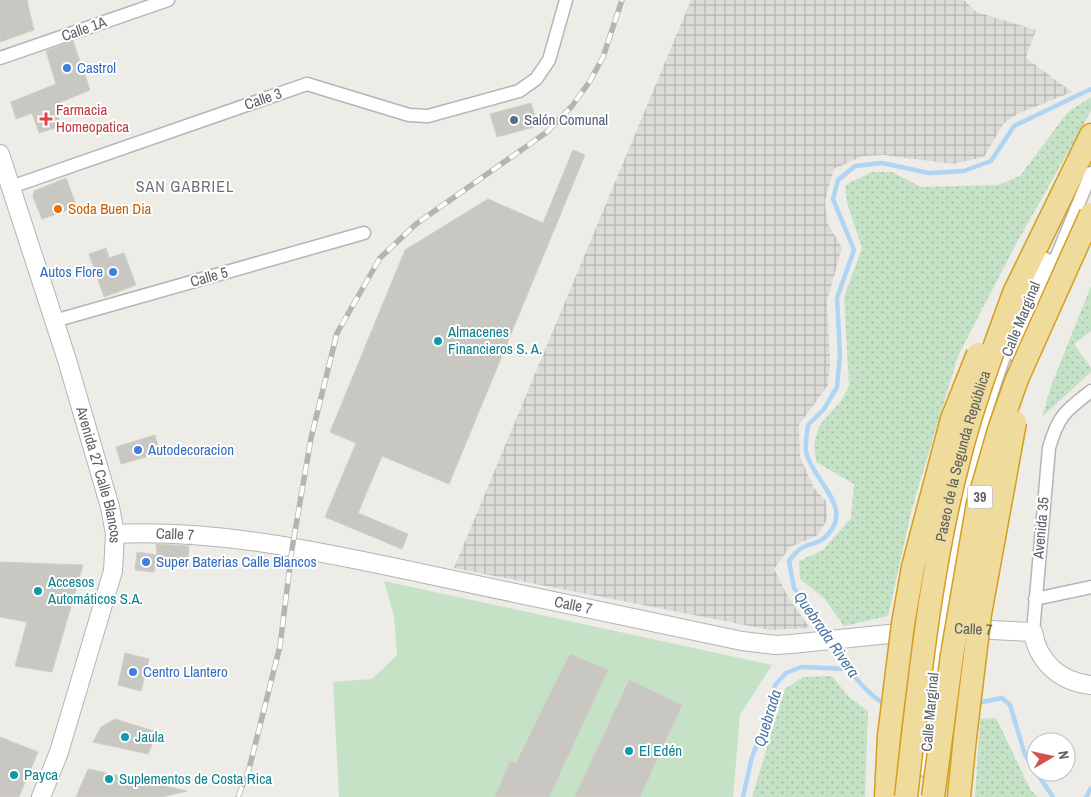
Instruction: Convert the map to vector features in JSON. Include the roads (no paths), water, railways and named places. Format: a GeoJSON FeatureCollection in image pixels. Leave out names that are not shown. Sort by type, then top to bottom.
{"type":"FeatureCollection","features":[{"type":"Feature","properties":{"kind":"highway","name":"Paseo de la Segunda República"},"geometry":{"type":"LineString","coordinates":[[906,797],[928,612],[944,522],[975,403],[1014,293],[1091,135]]}},
{"type":"Feature","properties":{"kind":"highway","name":"Paseo de la Segunda República"},"geometry":{"type":"LineString","coordinates":[[933,797],[952,655],[978,503],[999,430],[1018,379],[1091,214]]}},
{"type":"Feature","properties":{"kind":"highway"},"geometry":{"type":"LineString","coordinates":[[886,797],[889,736],[910,583],[952,419],[974,361],[1014,293]]}},
{"type":"Feature","properties":{"kind":"highway"},"geometry":{"type":"LineString","coordinates":[[959,797],[980,614],[1003,484],[1015,419],[1045,319]]}},
{"type":"Feature","properties":{"kind":"street","name":"Calle 1A"},"geometry":{"type":"LineString","coordinates":[[0,58],[168,0]]}},
{"type":"Feature","properties":{"kind":"street","name":"Calle 3"},"geometry":{"type":"LineString","coordinates":[[11,187],[307,84],[409,115],[428,116],[519,92],[536,79],[549,60],[566,0]]}},
{"type":"Feature","properties":{"kind":"street","name":"Avenida 27 Calle Blancos"},"geometry":{"type":"LineString","coordinates":[[0,154],[54,321],[110,507],[115,534],[113,571],[59,752],[41,797]]}},
{"type":"Feature","properties":{"kind":"street","name":"Calle Marginal"},"geometry":{"type":"LineString","coordinates":[[923,797],[944,628],[987,435],[1042,288],[1091,172]]}},
{"type":"Feature","properties":{"kind":"street","name":"Calle 5"},"geometry":{"type":"LineString","coordinates":[[54,321],[364,233]]}},
{"type":"Feature","properties":{"kind":"street","name":"Avenida 35"},"geometry":{"type":"LineString","coordinates":[[1033,632],[1049,448],[1055,425],[1068,408],[1091,391]]}},
{"type":"Feature","properties":{"kind":"street","name":"Calle 7"},"geometry":{"type":"LineString","coordinates":[[115,534],[161,532],[224,536],[355,559],[742,641],[776,645],[944,628],[1033,632]]}},
{"type":"Feature","properties":{"kind":"street"},"geometry":{"type":"LineString","coordinates":[[1035,599],[1091,588]]}},
{"type":"Feature","properties":{"kind":"street"},"geometry":{"type":"LineString","coordinates":[[1033,632],[1035,646],[1042,661],[1056,672],[1079,684],[1091,685]]}},
{"type":"Feature","properties":{"kind":"waterway","name":"Quebrada Rivera"},"geometry":{"type":"LineString","coordinates":[[828,637],[794,588],[789,561],[802,548],[823,539],[833,528],[836,517],[835,506],[810,463],[806,446],[808,425],[824,409],[837,387],[840,355],[837,298],[854,250],[833,199],[838,180],[855,166],[882,163],[929,173],[964,171],[991,161],[1014,126],[1091,89]]}},
{"type":"Feature","properties":{"kind":"waterway","name":"Quebrada Rivera"},"geometry":{"type":"LineString","coordinates":[[832,643],[862,685],[886,705]]}},
{"type":"Feature","properties":{"kind":"waterway","name":"Quebrada"},"geometry":{"type":"LineString","coordinates":[[743,797],[752,757],[762,732],[775,685],[786,673],[801,667],[848,669]]}},
{"type":"Feature","properties":{"kind":"waterway","name":"Quebrada Rivera"},"geometry":{"type":"LineString","coordinates":[[977,703],[1002,698],[1010,705],[1026,757]]}},
{"type":"Feature","properties":{"kind":"waterway","name":"Quebrada Rivera"},"geometry":{"type":"LineString","coordinates":[[1043,782],[1053,797]]}},
{"type":"Feature","properties":{"kind":"waterway","name":"Quebrada Rivera"},"geometry":{"type":"LineString","coordinates":[[1086,797],[1091,788]]}},
{"type":"Feature","properties":{"kind":"railway"},"geometry":{"type":"LineString","coordinates":[[238,797],[249,769],[280,646],[292,549],[311,438],[337,333],[380,258],[416,224],[547,132],[572,106],[590,81],[603,57],[622,0]]}},
{"type":"Feature","properties":{"kind":"place","name":"Castrol"},"geometry":{"type":"Point","coordinates":[67,68]}},
{"type":"Feature","properties":{"kind":"place","name":"Farmacia Homeopatica"},"geometry":{"type":"Point","coordinates":[46,119]}},
{"type":"Feature","properties":{"kind":"place","name":"Salón Comunal"},"geometry":{"type":"Point","coordinates":[514,120]}},
{"type":"Feature","properties":{"kind":"place","name":"Soda Buen Dia"},"geometry":{"type":"Point","coordinates":[58,209]}},
{"type":"Feature","properties":{"kind":"place","name":"Autos Flore"},"geometry":{"type":"Point","coordinates":[113,272]}},
{"type":"Feature","properties":{"kind":"place","name":"Almacenes Financieros S. A."},"geometry":{"type":"Point","coordinates":[438,341]}},
{"type":"Feature","properties":{"kind":"place","name":"Autodecoracion"},"geometry":{"type":"Point","coordinates":[138,450]}},
{"type":"Feature","properties":{"kind":"place","name":"Super Baterias Calle Blancos"},"geometry":{"type":"Point","coordinates":[146,562]}},
{"type":"Feature","properties":{"kind":"place","name":"Accesos Automáticos S.A."},"geometry":{"type":"Point","coordinates":[38,591]}},
{"type":"Feature","properties":{"kind":"place","name":"Centro Llantero"},"geometry":{"type":"Point","coordinates":[133,672]}},
{"type":"Feature","properties":{"kind":"place","name":"Jaula"},"geometry":{"type":"Point","coordinates":[125,737]}},
{"type":"Feature","properties":{"kind":"place","name":"El Edén"},"geometry":{"type":"Point","coordinates":[629,751]}},
{"type":"Feature","properties":{"kind":"place","name":"Payca"},"geometry":{"type":"Point","coordinates":[14,775]}},
{"type":"Feature","properties":{"kind":"place","name":"Suplementos de Costa Rica"},"geometry":{"type":"Point","coordinates":[109,779]}},
{"type":"Feature","properties":{"kind":"district","name":"SAN GABRIEL"},"geometry":{"type":"Point","coordinates":[185,186]}}]}
